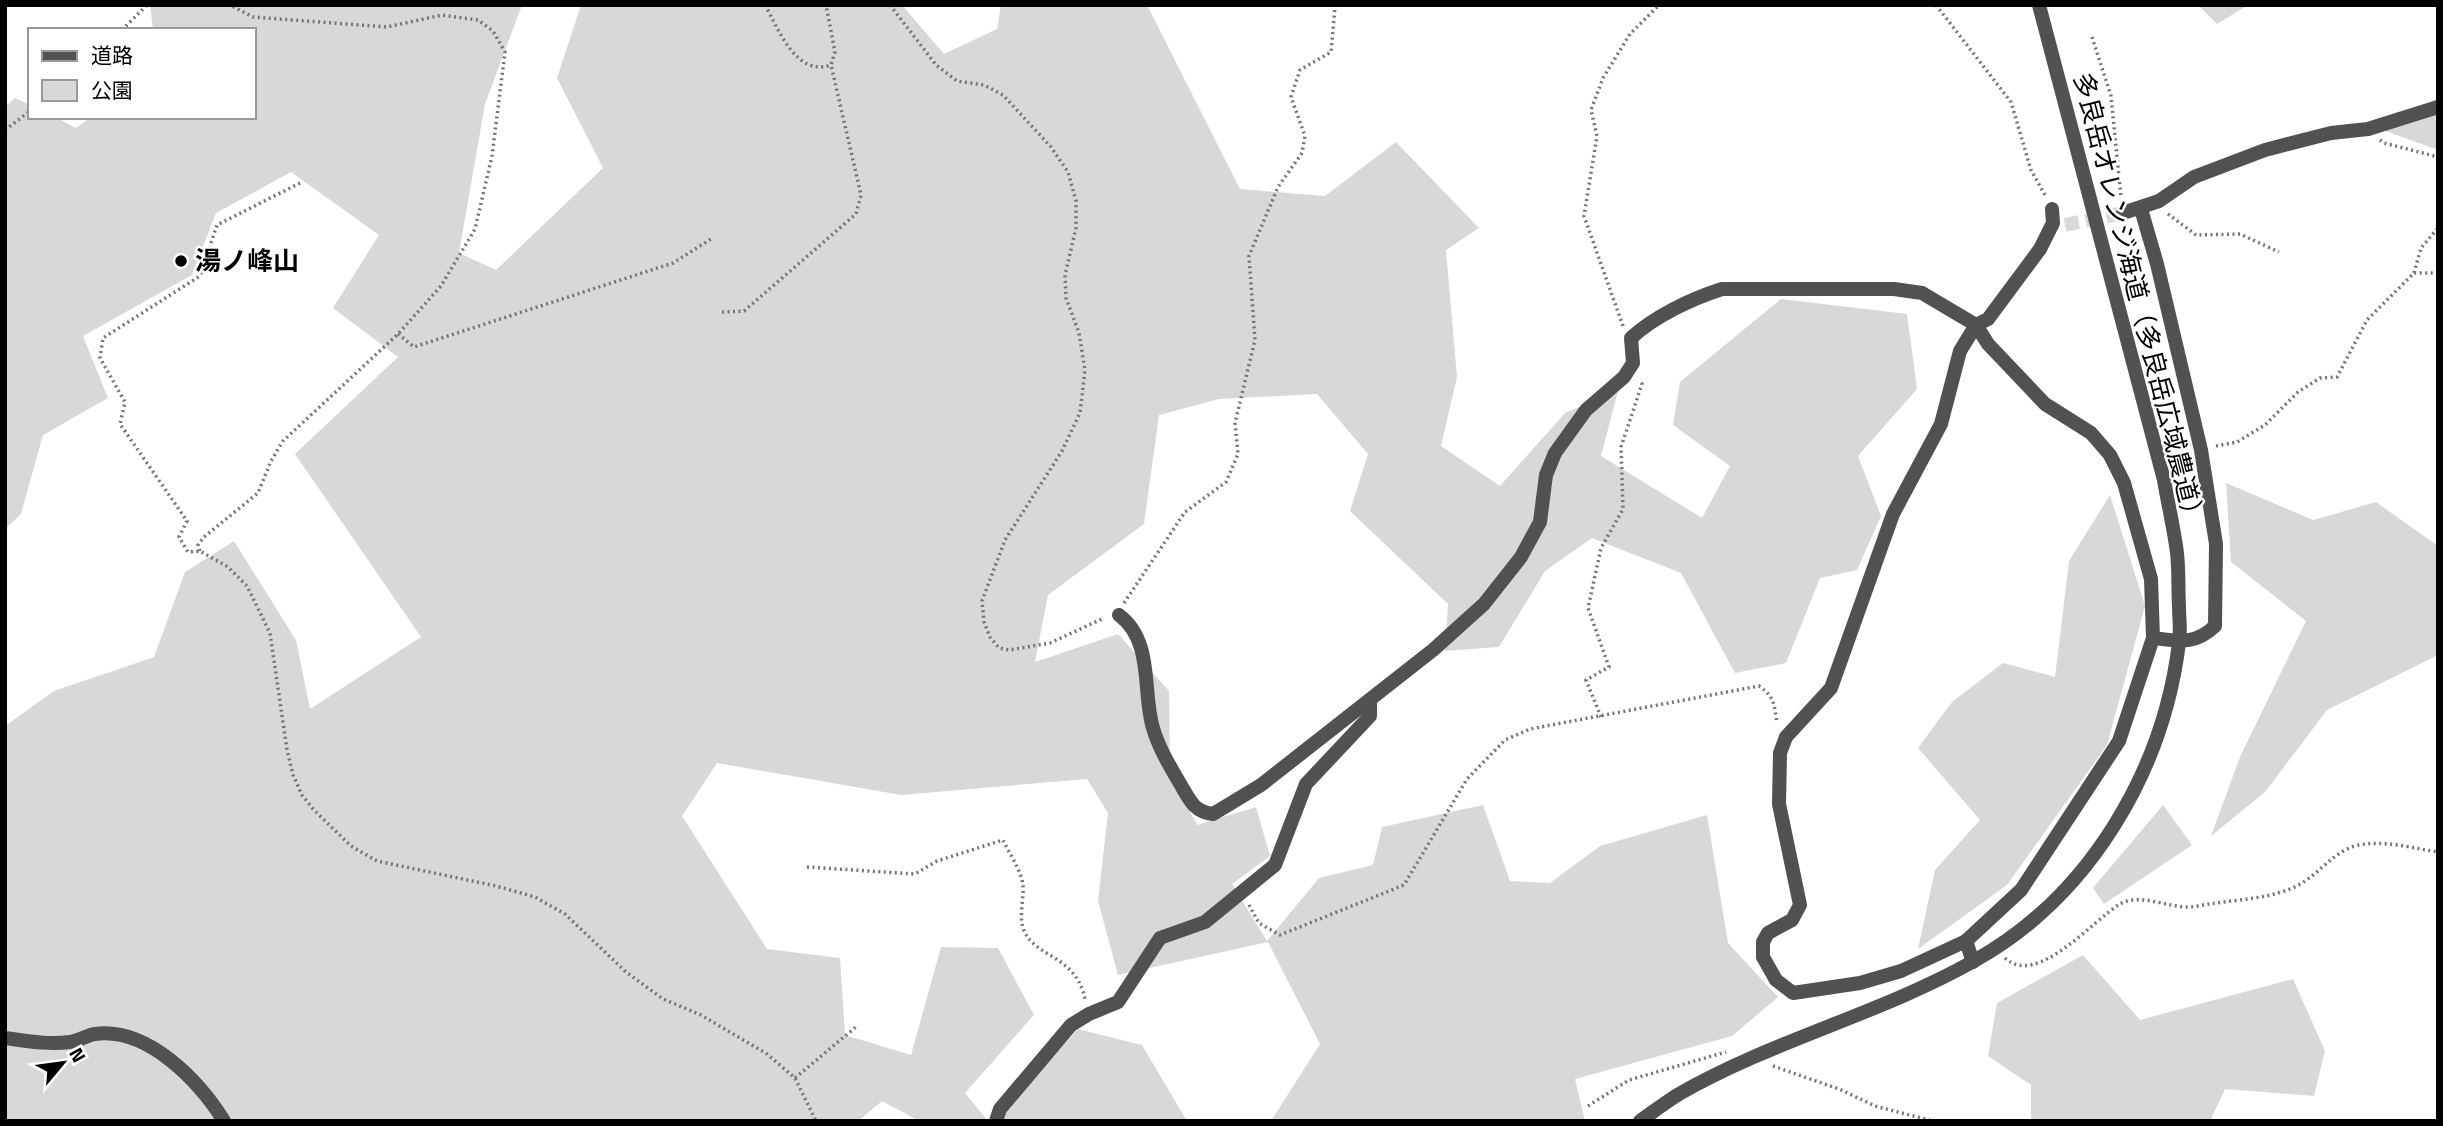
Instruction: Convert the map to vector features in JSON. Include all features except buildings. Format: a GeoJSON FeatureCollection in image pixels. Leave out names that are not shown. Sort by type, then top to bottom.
{"type":"FeatureCollection","features":[{"type":"Feature","properties":{"kind":"street","name":"多良岳オレンジ海道（多良岳広域農道）"},"geometry":{"type":"LineString","coordinates":[[1640,1121],[1679,1094],[1748,1061],[1920,988],[1973,962],[2031,923],[2076,880],[2115,825],[2139,783],[2166,712],[2180,641],[2177,555],[2164,480],[2039,5]]}},
{"type":"Feature","properties":{"kind":"street"},"geometry":{"type":"LineString","coordinates":[[2123,213],[2159,201],[2194,177],[2265,150],[2331,133],[2368,129],[2438,107]]}},
{"type":"Feature","properties":{"kind":"street"},"geometry":{"type":"LineString","coordinates":[[2141,209],[2157,264],[2200,450],[2216,544],[2216,626],[2203,638],[2180,641],[2153,638]]}},
{"type":"Feature","properties":{"kind":"street"},"geometry":{"type":"LineString","coordinates":[[1119,615],[1126,620],[1135,634],[1143,658],[1152,726],[1164,756],[1194,806],[1204,813],[1213,814],[1261,785],[1433,650],[1484,604],[1521,557],[1540,522],[1546,475],[1555,453],[1586,411],[1624,377],[1633,363],[1631,338],[1644,327],[1703,295],[1722,289],[1922,293],[1976,325],[1988,344],[2045,404],[2091,433],[2110,455],[2124,483],[2151,579],[2153,638],[2119,741],[2021,890],[1966,941],[1901,971],[1860,983],[1793,993],[1776,980],[1763,957],[1763,942],[1768,933],[1792,920],[1800,905],[1779,804],[1780,753],[1786,737],[1831,688],[1894,514],[1941,424],[1960,351],[1976,325],[1988,319],[2040,249],[2057,219]]}},
{"type":"Feature","properties":{"kind":"street"},"geometry":{"type":"LineString","coordinates":[[996,1121],[1000,1109],[1071,1025],[1088,1014],[1118,1002],[1160,938],[1205,922],[1275,865],[1306,784],[1370,716],[1370,700]]}},
{"type":"Feature","properties":{"kind":"street"},"geometry":{"type":"LineString","coordinates":[[1966,941],[1973,962]]}},
{"type":"Feature","properties":{"kind":"street"},"geometry":{"type":"LineString","coordinates":[[5,1038],[50,1045],[74,1042],[95,1034],[118,1035],[137,1041],[166,1057],[187,1073],[207,1094],[224,1121]]}},
{"type":"Feature","properties":{"kind":"path"},"geometry":{"type":"LineString","coordinates":[[124,28],[147,5]]}},
{"type":"Feature","properties":{"kind":"path"},"geometry":{"type":"LineString","coordinates":[[200,551],[198,545],[204,537],[258,493],[271,461],[283,441],[398,334],[442,286],[475,229],[492,156],[505,51],[493,31],[478,20],[442,15],[387,27],[253,18],[230,5]]}},
{"type":"Feature","properties":{"kind":"path"},"geometry":{"type":"LineString","coordinates":[[765,5],[788,48],[807,64],[820,68],[831,65]]}},
{"type":"Feature","properties":{"kind":"path"},"geometry":{"type":"LineString","coordinates":[[722,312],[744,311],[856,214],[861,195],[831,65],[835,52],[826,5]]}},
{"type":"Feature","properties":{"kind":"path"},"geometry":{"type":"LineString","coordinates":[[890,5],[936,65],[957,80],[984,85],[1003,95],[1051,147],[1068,172],[1076,201],[1076,228],[1065,275],[1066,298],[1079,333],[1085,370],[1080,413],[1062,451],[1005,540],[982,601],[984,622],[990,637],[999,648],[1009,650],[1049,643],[1108,616],[1119,615],[1129,594],[1185,512],[1226,482],[1238,454],[1235,423],[1255,340],[1249,256],[1278,187],[1302,153],[1305,136],[1291,97],[1300,70],[1331,52],[1335,6]]}},
{"type":"Feature","properties":{"kind":"path"},"geometry":{"type":"LineString","coordinates":[[1631,338],[1622,325],[1584,216],[1597,136],[1591,110],[1603,78],[1630,34],[1659,5]]}},
{"type":"Feature","properties":{"kind":"path"},"geometry":{"type":"LineString","coordinates":[[1936,5],[2011,102],[2031,170],[2057,219]]}},
{"type":"Feature","properties":{"kind":"path"},"geometry":{"type":"LineString","coordinates":[[2092,37],[2111,96],[2123,213]]}},
{"type":"Feature","properties":{"kind":"path"},"geometry":{"type":"LineString","coordinates":[[5,130],[28,113]]}},
{"type":"Feature","properties":{"kind":"path"},"geometry":{"type":"LineString","coordinates":[[2368,129],[2384,143],[2438,157]]}},
{"type":"Feature","properties":{"kind":"path"},"geometry":{"type":"LineString","coordinates":[[300,183],[217,225],[200,276],[103,338],[100,358],[125,402],[120,424],[187,521],[179,537],[188,552],[200,551],[228,567],[247,586],[270,633],[293,775],[302,795],[351,846],[377,861],[496,886],[534,897],[565,914],[626,972],[663,999],[701,1015],[767,1054],[795,1078],[816,1121]]}},
{"type":"Feature","properties":{"kind":"path"},"geometry":{"type":"LineString","coordinates":[[2159,201],[2169,215],[2196,235],[2240,233],[2279,252]]}},
{"type":"Feature","properties":{"kind":"path"},"geometry":{"type":"LineString","coordinates":[[2200,450],[2237,442],[2265,425],[2298,392],[2320,378],[2337,377],[2367,320],[2414,274],[2421,248],[2438,228]]}},
{"type":"Feature","properties":{"kind":"path"},"geometry":{"type":"LineString","coordinates":[[398,334],[414,347],[673,263],[710,239]]}},
{"type":"Feature","properties":{"kind":"path"},"geometry":{"type":"LineString","coordinates":[[2414,274],[2438,273]]}},
{"type":"Feature","properties":{"kind":"path"},"geometry":{"type":"LineString","coordinates":[[1601,717],[1586,680],[1609,667],[1588,608],[1601,548],[1623,509],[1621,447],[1642,384],[1633,363]]}},
{"type":"Feature","properties":{"kind":"path"},"geometry":{"type":"LineString","coordinates":[[1242,894],[1259,923],[1280,935],[1404,885],[1467,779],[1505,740],[1530,729],[1759,686],[1769,692],[1774,702],[1777,726],[1786,737]]}},
{"type":"Feature","properties":{"kind":"path"},"geometry":{"type":"LineString","coordinates":[[807,867],[915,874],[937,861],[1003,840],[1023,882],[1023,927],[1032,943],[1069,966],[1083,986],[1088,1014]]}},
{"type":"Feature","properties":{"kind":"path"},"geometry":{"type":"LineString","coordinates":[[1995,949],[2010,964],[2029,966],[2063,950],[2121,903],[2134,900],[2189,907],[2283,892],[2304,882],[2335,855],[2355,846],[2377,842],[2438,852]]}},
{"type":"Feature","properties":{"kind":"path"},"geometry":{"type":"LineString","coordinates":[[795,1078],[857,1026]]}},
{"type":"Feature","properties":{"kind":"path"},"geometry":{"type":"LineString","coordinates":[[1588,1106],[1629,1080],[1723,1051],[1839,1089],[1875,1106],[1933,1121]]}},
{"type":"Feature","properties":{"kind":"green space"},"geometry":{"type":"Polygon","coordinates":[[[150,5],[522,5],[485,104],[459,253],[496,270],[603,168],[557,78],[581,5],[902,5],[944,54],[997,29],[1001,5],[1147,5],[1240,189],[1325,196],[1396,142],[1479,228],[1446,250],[1457,377],[1441,446],[1500,486],[1565,413],[1618,391],[1601,456],[1702,518],[1730,466],[1673,425],[1680,382],[1781,299],[1907,314],[1917,389],[1858,456],[1881,516],[1857,570],[1820,578],[1786,663],[1735,673],[1681,573],[1592,538],[1545,571],[1499,647],[1445,651],[1448,604],[1350,511],[1368,454],[1317,394],[1219,399],[1159,415],[1144,524],[1048,595],[1035,662],[1118,634],[1169,691],[1170,775],[1197,825],[1256,807],[1270,856],[1232,884],[1267,941],[1319,878],[1373,865],[1382,827],[1483,805],[1510,881],[1550,883],[1600,846],[1707,815],[1728,943],[1778,997],[1732,1036],[1575,1079],[1585,1121],[1271,1121],[1320,1044],[1268,942],[1118,975],[1098,901],[1108,813],[1087,779],[901,795],[717,763],[682,816],[767,949],[840,958],[845,1035],[911,1055],[941,947],[998,948],[1034,1015],[965,1093],[988,1121],[919,1121],[882,1101],[858,1121],[5,1121],[5,726],[54,691],[154,657],[185,572],[234,541],[296,640],[310,709],[421,637],[295,454],[398,357],[333,308],[379,235],[291,172],[216,213],[192,275],[83,336],[108,398],[43,435],[21,514],[5,529],[5,107],[15,98],[28,104],[28,119],[59,119],[76,128],[88,119],[256,119],[256,28],[153,28],[150,5]]]}},
{"type":"Feature","properties":{"kind":"green space"},"geometry":{"type":"Polygon","coordinates":[[[2198,5],[2248,5],[2217,24],[2198,5]]]}},
{"type":"Feature","properties":{"kind":"green space"},"geometry":{"type":"Polygon","coordinates":[[[2438,114],[2438,150],[2380,129],[2438,114]]]}},
{"type":"Feature","properties":{"kind":"green space"},"geometry":{"type":"Polygon","coordinates":[[[2226,483],[2313,520],[2376,502],[2435,544],[2438,540],[2438,655],[2327,710],[2265,792],[2211,836],[2240,757],[2306,621],[2231,562],[2226,483]]]}},
{"type":"Feature","properties":{"kind":"green space"},"geometry":{"type":"Polygon","coordinates":[[[2110,495],[2145,606],[2107,745],[2007,885],[1918,949],[1935,870],[1980,820],[1918,748],[1952,702],[2003,663],[2055,677],[2069,561],[2110,495]]]}},
{"type":"Feature","properties":{"kind":"green space"},"geometry":{"type":"Polygon","coordinates":[[[2163,805],[2192,845],[2104,904],[2093,888],[2163,805]]]}},
{"type":"Feature","properties":{"kind":"green space"},"geometry":{"type":"Polygon","coordinates":[[[2083,955],[2140,1020],[2293,979],[2325,1051],[2314,1096],[2225,1089],[2210,1121],[2031,1121],[2031,1085],[1988,1056],[1997,1003],[2083,955]]]}},
{"type":"Feature","properties":{"kind":"green space"},"geometry":{"type":"Polygon","coordinates":[[[1078,1029],[1142,1045],[1187,1121],[994,1121],[1078,1029]]]}},
{"type":"Feature","properties":{"kind":"tunnel"},"geometry":{"type":"LineString","coordinates":[[2065,225],[2123,213]]}},
{"type":"Feature","properties":{"kind":"place","name":"湯ノ峰山"},"geometry":{"type":"Point","coordinates":[181,261]}}]}
